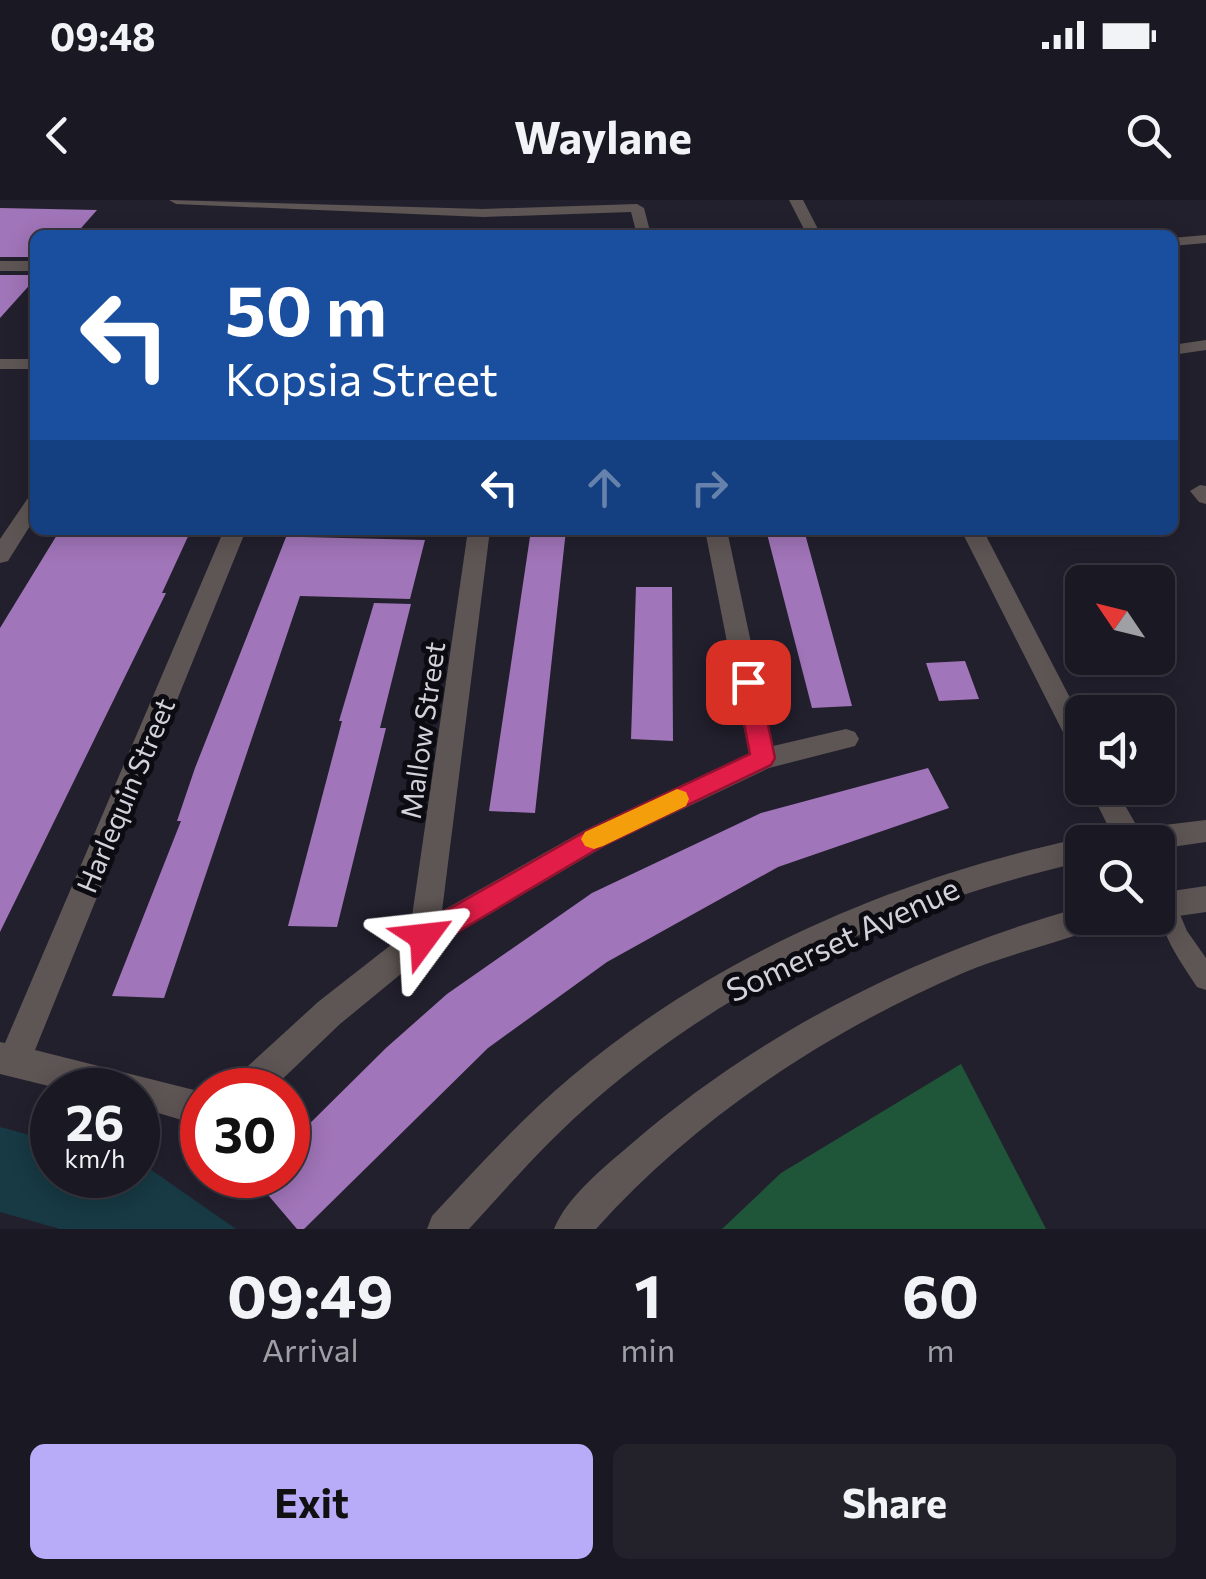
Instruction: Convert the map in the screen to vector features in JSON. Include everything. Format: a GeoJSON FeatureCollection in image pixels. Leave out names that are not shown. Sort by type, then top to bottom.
{"type":"FeatureCollection","features":[{"type":"Feature","properties":{"kind":"street"},"geometry":{"type":"LineString","coordinates":[[176,200],[483,213],[637,208],[643,230]]}},
{"type":"Feature","properties":{"kind":"street"},"geometry":{"type":"LineString","coordinates":[[796,200],[811,230]]}},
{"type":"Feature","properties":{"kind":"street"},"geometry":{"type":"LineString","coordinates":[[1178,241],[1206,239]]}},
{"type":"Feature","properties":{"kind":"street"},"geometry":{"type":"LineString","coordinates":[[0,266],[30,266]]}},
{"type":"Feature","properties":{"kind":"street"},"geometry":{"type":"LineString","coordinates":[[1178,349],[1206,345]]}},
{"type":"Feature","properties":{"kind":"street"},"geometry":{"type":"LineString","coordinates":[[0,364],[30,364]]}},
{"type":"Feature","properties":{"kind":"street"},"geometry":{"type":"LineString","coordinates":[[1206,490],[1200,491],[1206,498]]}},
{"type":"Feature","properties":{"kind":"street"},"geometry":{"type":"LineString","coordinates":[[0,556],[30,510]]}},
{"type":"Feature","properties":{"kind":"street","name":"Harlequin Street"},"geometry":{"type":"LineString","coordinates":[[8,1059],[234,535]]}},
{"type":"Feature","properties":{"kind":"street","name":"Mallow Street"},"geometry":{"type":"LineString","coordinates":[[424,937],[478,535]]}},
{"type":"Feature","properties":{"kind":"street"},"geometry":{"type":"LineString","coordinates":[[717,535],[763,758]]}},
{"type":"Feature","properties":{"kind":"street"},"geometry":{"type":"LineString","coordinates":[[975,535],[1065,712]]}},
{"type":"Feature","properties":{"kind":"street"},"geometry":{"type":"LineString","coordinates":[[271,1068],[329,1014],[424,937],[595,838],[763,758],[846,739]]}},
{"type":"Feature","properties":{"kind":"street"},"geometry":{"type":"LineString","coordinates":[[1175,835],[1206,831]]}},
{"type":"Feature","properties":{"kind":"street","name":"Somerset Avenue"},"geometry":{"type":"LineString","coordinates":[[445,1229],[517,1152],[607,1069],[748,975],[880,912],[981,873],[1065,854]]}},
{"type":"Feature","properties":{"kind":"street"},"geometry":{"type":"LineString","coordinates":[[1175,900],[1206,899]]}},
{"type":"Feature","properties":{"kind":"street"},"geometry":{"type":"LineString","coordinates":[[572,1229],[593,1202],[660,1138],[831,1024],[863,1005],[976,956],[1065,926]]}},
{"type":"Feature","properties":{"kind":"street"},"geometry":{"type":"LineString","coordinates":[[8,1059],[44,1068]]}},
{"type":"Feature","properties":{"kind":"lane"},"geometry":{"type":"LineString","coordinates":[[1175,931],[1206,979]]}},
{"type":"Feature","properties":{"kind":"green space"},"geometry":{"type":"Polygon","coordinates":[[[961,1064],[1046,1229],[722,1229],[781,1173],[961,1064]]]}},
{"type":"Feature","properties":{"kind":"water"},"geometry":{"type":"Polygon","coordinates":[[[0,1127],[30,1135],[30,1198],[160,1198],[160,1176],[180,1190],[180,1198],[192,1198],[236,1229],[60,1229],[0,1212],[0,1127]]]}},
{"type":"Feature","properties":{"kind":"building"},"geometry":{"type":"Polygon","coordinates":[[[0,208],[97,210],[79,230],[30,230],[30,257],[0,257],[0,208]]]}},
{"type":"Feature","properties":{"kind":"building"},"geometry":{"type":"Polygon","coordinates":[[[0,275],[30,275],[30,285],[0,318],[0,275]]]}},
{"type":"Feature","properties":{"kind":"building"},"geometry":{"type":"Polygon","coordinates":[[[57,535],[189,535],[162,593],[166,593],[0,932],[0,628],[57,535]]]}},
{"type":"Feature","properties":{"kind":"building"},"geometry":{"type":"Polygon","coordinates":[[[287,535],[425,540],[410,599],[300,596],[164,998],[112,996],[181,821],[177,821],[287,535]]]}},
{"type":"Feature","properties":{"kind":"building"},"geometry":{"type":"Polygon","coordinates":[[[530,535],[565,535],[535,813],[489,811],[530,535]]]}},
{"type":"Feature","properties":{"kind":"building"},"geometry":{"type":"Polygon","coordinates":[[[767,535],[805,535],[852,706],[812,708],[767,535]]]}},
{"type":"Feature","properties":{"kind":"building"},"geometry":{"type":"Polygon","coordinates":[[[636,587],[672,587],[673,741],[631,739],[636,587]]]}},
{"type":"Feature","properties":{"kind":"building"},"geometry":{"type":"Polygon","coordinates":[[[374,603],[411,604],[380,728],[386,728],[337,927],[288,926],[339,721],[374,603]]]}},
{"type":"Feature","properties":{"kind":"building"},"geometry":{"type":"Polygon","coordinates":[[[965,661],[979,699],[939,701],[926,663],[965,661]]]}},
{"type":"Feature","properties":{"kind":"building"},"geometry":{"type":"Polygon","coordinates":[[[928,768],[949,808],[778,867],[607,962],[488,1048],[304,1229],[297,1229],[271,1198],[310,1198],[310,1123],[447,994],[592,893],[761,813],[928,768]]]}},
{"type":"Feature","properties":{"kind":"slow traffic"},"geometry":{"type":"LineString","coordinates":[[594,839],[677,799]]}},
{"type":"Feature","properties":{"kind":"route"},"geometry":{"type":"LineString","coordinates":[[424,937],[595,838],[763,758],[748,682]]}}]}
